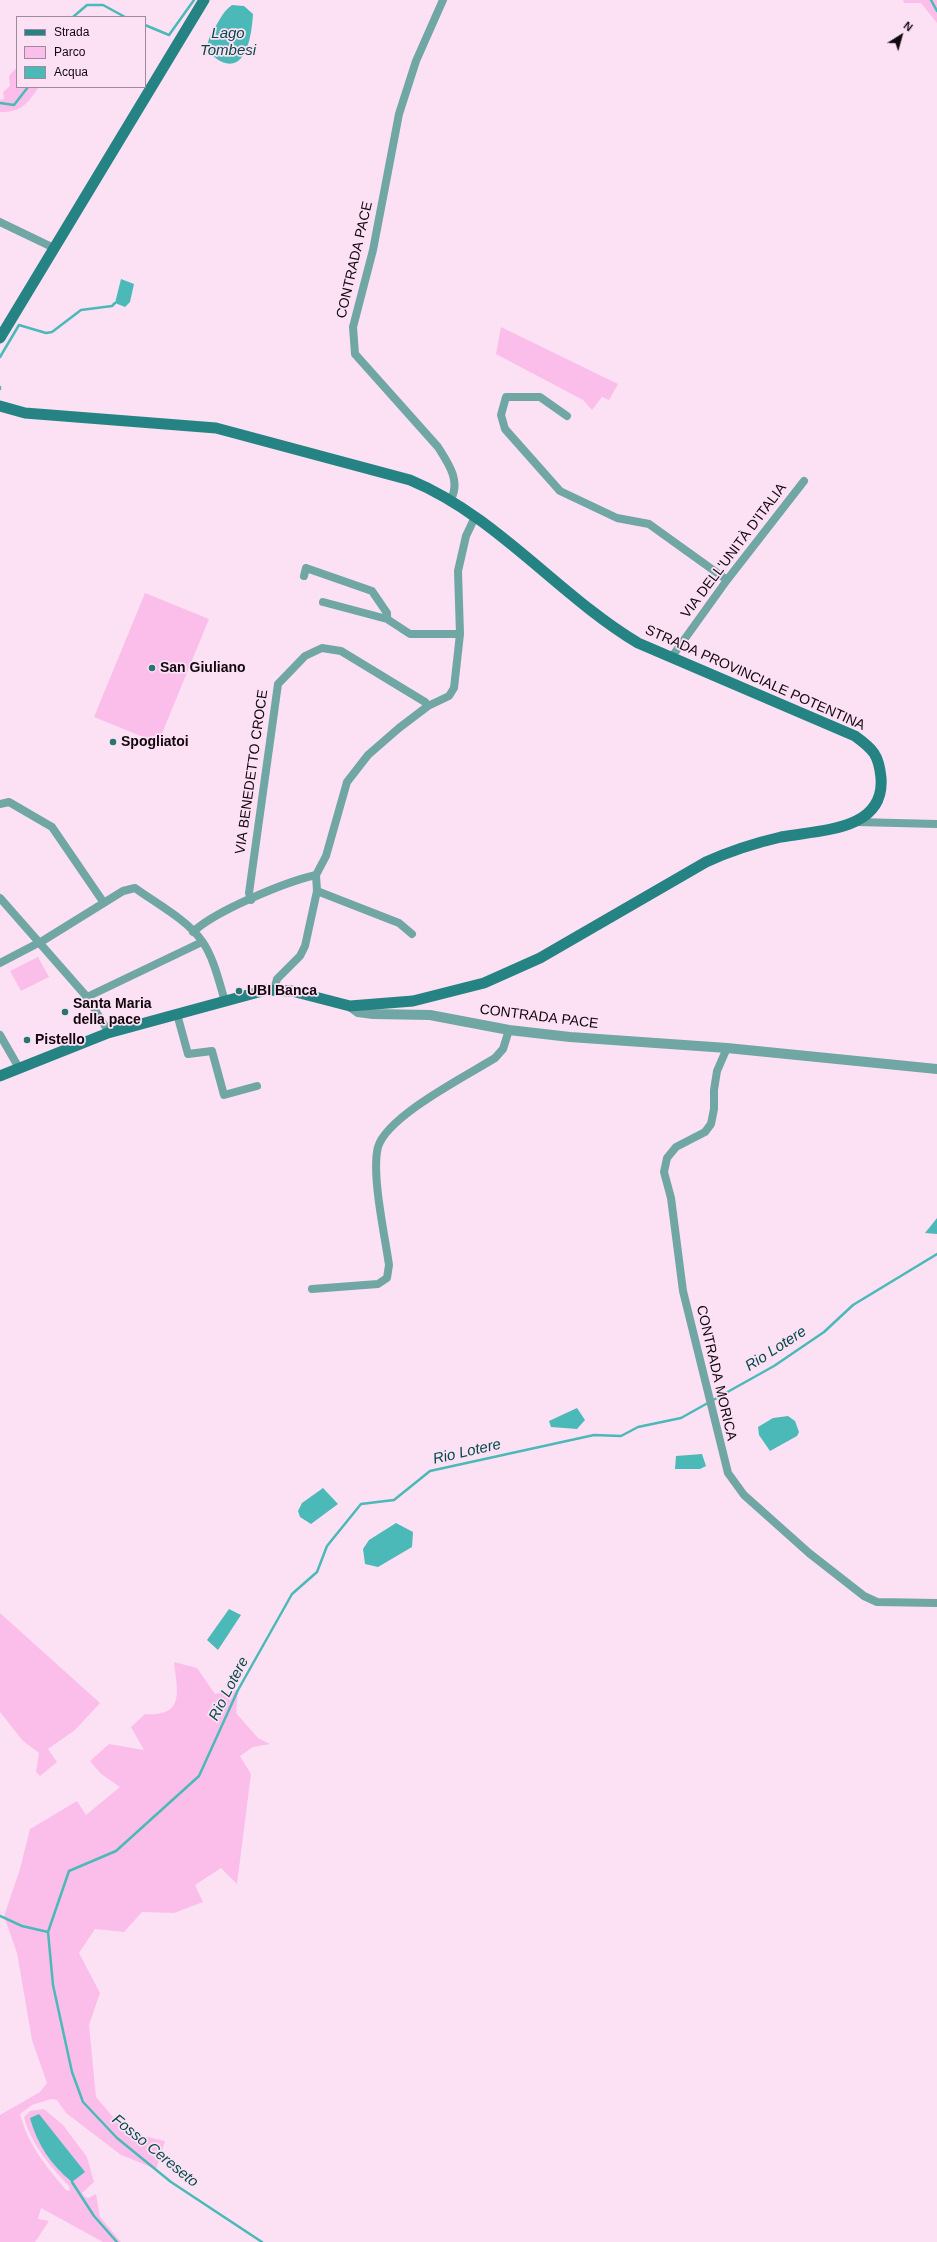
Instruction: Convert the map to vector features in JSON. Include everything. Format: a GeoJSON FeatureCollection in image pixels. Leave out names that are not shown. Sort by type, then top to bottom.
{"type":"FeatureCollection","features":[{"type":"Feature","properties":{"kind":"main road"},"geometry":{"type":"LineString","coordinates":[[0,338],[204,0]]}},
{"type":"Feature","properties":{"kind":"main road","name":"STRADA PROVINCIALE POTENTINA"},"geometry":{"type":"LineString","coordinates":[[0,406],[25,413],[216,428],[410,480],[451,499],[615,629],[638,643],[855,736],[870,746],[878,761],[881,786],[872,808],[856,822],[815,833],[782,837],[735,849],[700,866],[540,958],[484,983],[413,1001],[350,1006],[292,991],[274,990],[243,995],[108,1033],[0,1076]]}},
{"type":"Feature","properties":{"kind":"street","name":"CONTRADA PACE"},"geometry":{"type":"LineString","coordinates":[[443,0],[416,61],[399,114],[373,250],[353,327],[355,354],[438,447],[445,458],[455,480],[456,491],[451,499]]}},
{"type":"Feature","properties":{"kind":"street"},"geometry":{"type":"LineString","coordinates":[[0,222],[54,248]]}},
{"type":"Feature","properties":{"kind":"street"},"geometry":{"type":"LineString","coordinates":[[567,416],[540,397],[506,397],[501,415],[505,429],[560,491],[617,518],[649,524],[728,580]]}},
{"type":"Feature","properties":{"kind":"street","name":"VIA DELL'UNITÀ D'ITALIA"},"geometry":{"type":"LineString","coordinates":[[671,658],[728,580],[804,481]]}},
{"type":"Feature","properties":{"kind":"street"},"geometry":{"type":"LineString","coordinates":[[274,990],[277,979],[303,952],[317,890],[316,875],[326,856],[342,792],[353,772],[389,737],[428,706],[449,696],[454,688],[460,634],[458,571],[466,536],[475,517]]}},
{"type":"Feature","properties":{"kind":"street"},"geometry":{"type":"LineString","coordinates":[[304,576],[306,568],[372,591],[387,613],[387,619]]}},
{"type":"Feature","properties":{"kind":"street"},"geometry":{"type":"LineString","coordinates":[[323,602],[387,619],[410,634],[460,634]]}},
{"type":"Feature","properties":{"kind":"street","name":"VIA BENEDETTO CROCE"},"geometry":{"type":"LineString","coordinates":[[251,900],[248,893],[278,684],[305,656],[322,648],[341,651],[426,702],[428,706]]}},
{"type":"Feature","properties":{"kind":"street"},"geometry":{"type":"LineString","coordinates":[[0,804],[9,802],[52,827],[104,903]]}},
{"type":"Feature","properties":{"kind":"street"},"geometry":{"type":"LineString","coordinates":[[856,822],[937,824]]}},
{"type":"Feature","properties":{"kind":"street"},"geometry":{"type":"LineString","coordinates":[[193,932],[201,924],[251,900],[296,880],[316,875]]}},
{"type":"Feature","properties":{"kind":"street"},"geometry":{"type":"LineString","coordinates":[[0,964],[123,891],[136,888],[193,932],[202,942],[214,966],[225,1001]]}},
{"type":"Feature","properties":{"kind":"street"},"geometry":{"type":"LineString","coordinates":[[317,890],[399,924],[412,934]]}},
{"type":"Feature","properties":{"kind":"street"},"geometry":{"type":"LineString","coordinates":[[0,898],[86,997],[108,1033]]}},
{"type":"Feature","properties":{"kind":"street"},"geometry":{"type":"LineString","coordinates":[[86,997],[202,942]]}},
{"type":"Feature","properties":{"kind":"street","name":"CONTRADA PACE"},"geometry":{"type":"LineString","coordinates":[[350,1006],[358,1012],[374,1014],[430,1015],[509,1030],[570,1037],[727,1048],[937,1069]]}},
{"type":"Feature","properties":{"kind":"street"},"geometry":{"type":"LineString","coordinates":[[177,1014],[188,1054],[212,1051],[224,1095],[257,1086]]}},
{"type":"Feature","properties":{"kind":"street"},"geometry":{"type":"LineString","coordinates":[[312,1289],[378,1284],[387,1278],[389,1265],[376,1167],[378,1146],[388,1130],[405,1115],[495,1058],[503,1049],[509,1030]]}},
{"type":"Feature","properties":{"kind":"street"},"geometry":{"type":"LineString","coordinates":[[0,1035],[19,1068]]}},
{"type":"Feature","properties":{"kind":"street","name":"CONTRADA MORICA"},"geometry":{"type":"LineString","coordinates":[[727,1048],[717,1071],[714,1090],[714,1109],[711,1124],[705,1132],[676,1147],[667,1158],[664,1172],[671,1198],[683,1291],[728,1473],[744,1495],[809,1553],[864,1596],[877,1602],[937,1603]]}},
{"type":"Feature","properties":{"kind":"green space"},"geometry":{"type":"Polygon","coordinates":[[[903,0],[937,0],[937,23],[921,3],[904,3],[903,0]]]}},
{"type":"Feature","properties":{"kind":"green space"},"geometry":{"type":"Polygon","coordinates":[[[16,69],[16,88],[38,88],[31,98],[19,109],[0,112],[0,100],[4,99],[3,92],[10,86],[9,76],[16,69]]]}},
{"type":"Feature","properties":{"kind":"green space"},"geometry":{"type":"Polygon","coordinates":[[[501,327],[618,384],[609,400],[602,397],[592,410],[583,400],[496,354],[501,327]]]}},
{"type":"Feature","properties":{"kind":"green space","name":"San Giuliano"},"geometry":{"type":"Polygon","coordinates":[[[145,593],[209,619],[158,743],[94,717],[145,593]]]}},
{"type":"Feature","properties":{"kind":"green space"},"geometry":{"type":"Polygon","coordinates":[[[38,957],[49,977],[21,991],[10,971],[38,957]]]}},
{"type":"Feature","properties":{"kind":"green space"},"geometry":{"type":"Polygon","coordinates":[[[0,1613],[100,1703],[75,1730],[48,1749],[57,1762],[40,1776],[36,1772],[39,1753],[23,1741],[0,1712],[0,1613]]]}},
{"type":"Feature","properties":{"kind":"green space"},"geometry":{"type":"Polygon","coordinates":[[[174,1662],[197,1668],[215,1694],[238,1690],[236,1713],[258,1738],[270,1744],[253,1747],[240,1756],[251,1774],[237,1884],[221,1868],[195,1885],[203,1902],[174,1913],[142,1912],[124,1932],[95,1929],[79,1953],[100,1993],[89,2025],[96,2097],[126,2132],[165,2141],[156,2169],[121,2155],[66,2113],[57,2100],[51,2099],[32,2105],[20,2114],[23,2125],[38,2155],[66,2190],[70,2191],[69,2186],[42,2154],[27,2127],[24,2117],[30,2111],[44,2109],[63,2125],[87,2157],[94,2182],[82,2193],[85,2197],[89,2198],[96,2194],[100,2217],[121,2242],[103,2242],[41,2208],[38,2219],[49,2221],[35,2242],[0,2242],[0,2115],[40,2092],[47,2083],[32,2040],[17,1953],[4,1916],[20,1869],[30,1829],[77,1801],[86,1815],[120,1787],[101,1774],[90,1761],[109,1744],[144,1750],[131,1727],[145,1714],[158,1714],[167,1711],[173,1706],[176,1700],[177,1692],[174,1662]]]}},
{"type":"Feature","properties":{"kind":"water","name":"Lago Tombesi"},"geometry":{"type":"Polygon","coordinates":[[[232,5],[244,6],[253,14],[251,31],[246,50],[242,57],[236,62],[229,64],[214,57],[208,47],[208,41],[225,11],[232,5]]]}},
{"type":"Feature","properties":{"kind":"water"},"geometry":{"type":"Polygon","coordinates":[[[121,279],[134,284],[130,302],[125,307],[115,303],[121,279]]]}},
{"type":"Feature","properties":{"kind":"water"},"geometry":{"type":"Polygon","coordinates":[[[937,1218],[937,1234],[925,1233],[937,1218]]]}},
{"type":"Feature","properties":{"kind":"water"},"geometry":{"type":"Polygon","coordinates":[[[577,1408],[585,1420],[577,1429],[551,1427],[549,1421],[577,1408]]]}},
{"type":"Feature","properties":{"kind":"water"},"geometry":{"type":"Polygon","coordinates":[[[788,1416],[795,1421],[799,1432],[797,1436],[770,1451],[759,1435],[758,1427],[773,1418],[788,1416]]]}},
{"type":"Feature","properties":{"kind":"water"},"geometry":{"type":"Polygon","coordinates":[[[702,1454],[706,1466],[700,1469],[675,1469],[676,1456],[702,1454]]]}},
{"type":"Feature","properties":{"kind":"water"},"geometry":{"type":"Polygon","coordinates":[[[323,1488],[338,1504],[311,1524],[300,1517],[298,1511],[302,1503],[323,1488]]]}},
{"type":"Feature","properties":{"kind":"water"},"geometry":{"type":"Polygon","coordinates":[[[396,1523],[413,1532],[412,1547],[378,1567],[365,1564],[363,1549],[369,1540],[396,1523]]]}},
{"type":"Feature","properties":{"kind":"water"},"geometry":{"type":"Polygon","coordinates":[[[229,1609],[241,1615],[218,1650],[207,1640],[229,1609]]]}},
{"type":"Feature","properties":{"kind":"water"},"geometry":{"type":"Polygon","coordinates":[[[39,2114],[85,2172],[72,2182],[51,2161],[37,2137],[30,2118],[39,2114]]]}},
{"type":"Feature","properties":{"kind":"waterway"},"geometry":{"type":"LineString","coordinates":[[146,25],[169,35],[194,0]]}},
{"type":"Feature","properties":{"kind":"waterway"},"geometry":{"type":"LineString","coordinates":[[931,0],[937,11]]}},
{"type":"Feature","properties":{"kind":"waterway"},"geometry":{"type":"LineString","coordinates":[[74,16],[87,5],[103,5],[123,16]]}},
{"type":"Feature","properties":{"kind":"waterway"},"geometry":{"type":"LineString","coordinates":[[0,103],[14,105],[27,88]]}},
{"type":"Feature","properties":{"kind":"waterway"},"geometry":{"type":"LineString","coordinates":[[0,357],[19,325],[46,333],[52,332],[81,310],[112,306],[115,303]]}},
{"type":"Feature","properties":{"kind":"waterway","name":"Rio Lotere"},"geometry":{"type":"LineString","coordinates":[[262,2242],[171,2182],[117,2138],[83,2102],[72,2072],[53,1985],[48,1932],[69,1871],[116,1851],[199,1776],[238,1690],[292,1594],[317,1572],[327,1546],[361,1504],[394,1500],[430,1471],[594,1435],[621,1436],[638,1427],[681,1418],[774,1366],[824,1332],[853,1305],[937,1254]]}},
{"type":"Feature","properties":{"kind":"waterway"},"geometry":{"type":"LineString","coordinates":[[0,1916],[22,1926],[48,1932]]}},
{"type":"Feature","properties":{"kind":"waterway"},"geometry":{"type":"LineString","coordinates":[[72,2182],[94,2216],[117,2242]]}},
{"type":"Feature","properties":{"kind":"place","name":"San Giuliano"},"geometry":{"type":"Point","coordinates":[152,668]}},
{"type":"Feature","properties":{"kind":"place","name":"Spogliatoi"},"geometry":{"type":"Point","coordinates":[113,742]}},
{"type":"Feature","properties":{"kind":"place","name":"UBI Banca"},"geometry":{"type":"Point","coordinates":[239,991]}},
{"type":"Feature","properties":{"kind":"place","name":"Santa Maria della pace"},"geometry":{"type":"Point","coordinates":[65,1012]}},
{"type":"Feature","properties":{"kind":"place","name":"Pistello"},"geometry":{"type":"Point","coordinates":[27,1040]}},
{"type":"Feature","properties":{"kind":"water label","name":"Fosso Cereseto"},"geometry":{"type":"Point","coordinates":[155,2151]}}]}
